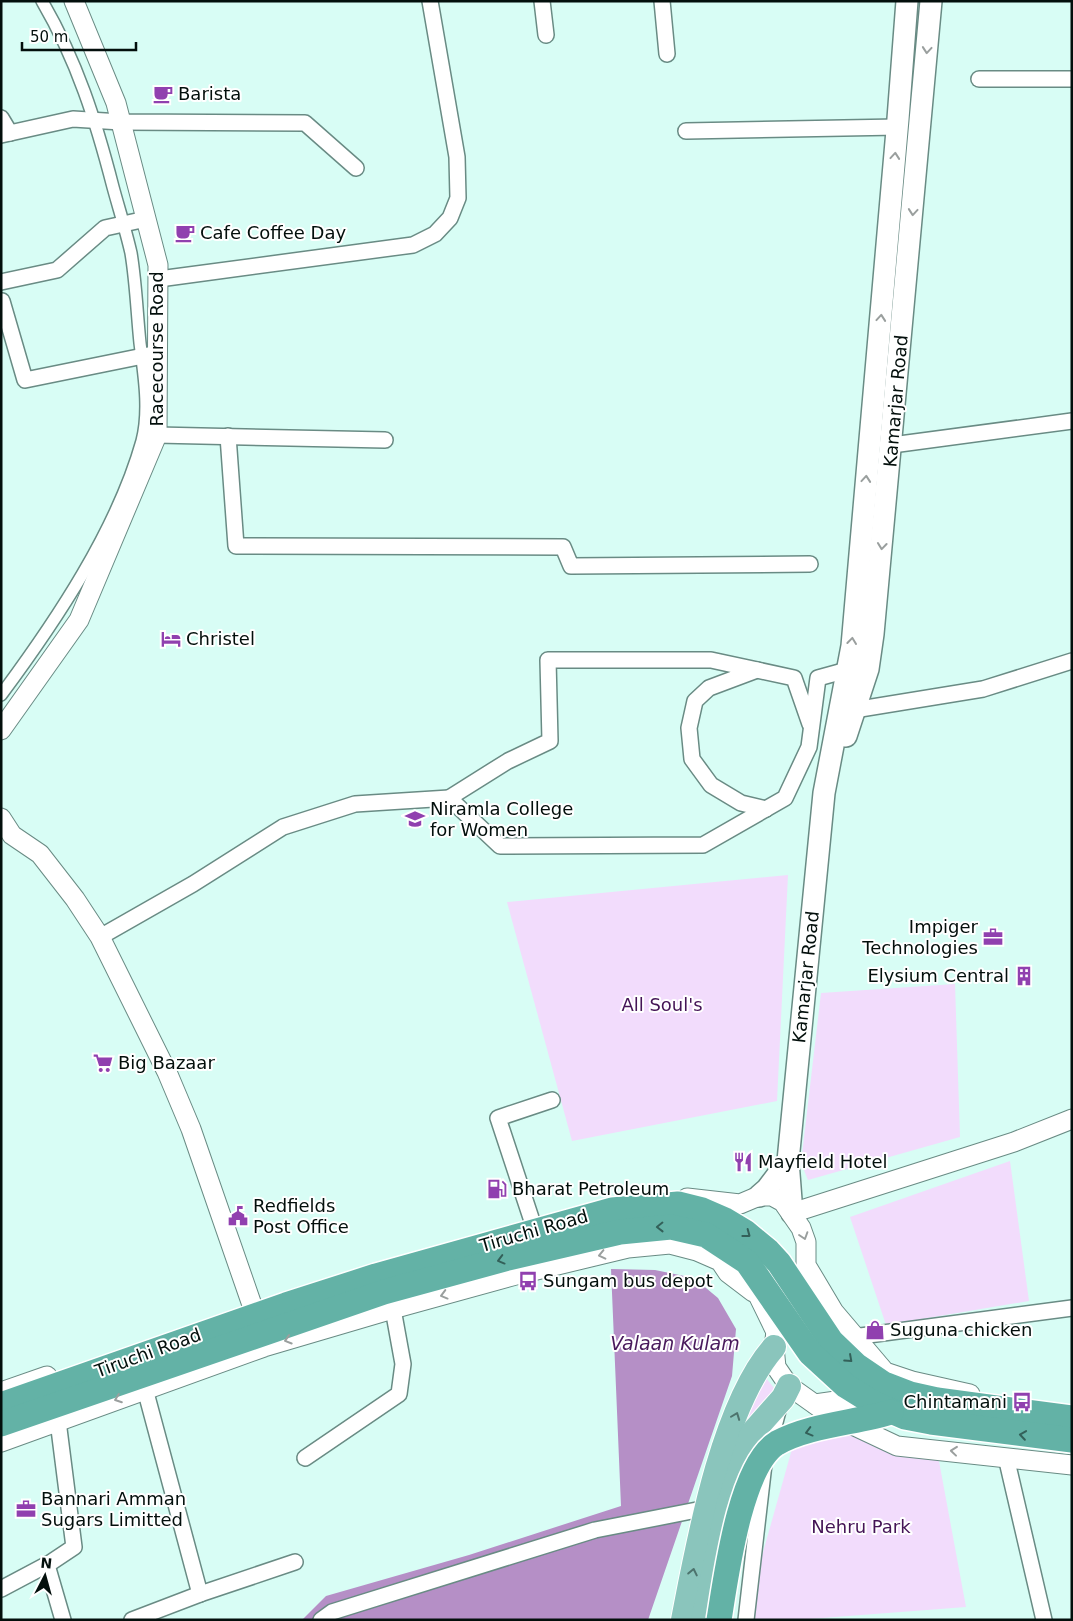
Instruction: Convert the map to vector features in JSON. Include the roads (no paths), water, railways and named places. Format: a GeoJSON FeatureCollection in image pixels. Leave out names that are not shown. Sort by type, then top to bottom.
{"type":"FeatureCollection","features":[{"type":"Feature","properties":{"kind":"highway","name":"Tiruchi Road"},"geometry":{"type":"LineString","coordinates":[[1,1404],[286,1305],[376,1276],[612,1210],[678,1204],[702,1210],[725,1220],[745,1232],[768,1251],[779,1263],[831,1341],[856,1365],[884,1384],[937,1400],[1072,1418]]}},
{"type":"Feature","properties":{"kind":"highway","name":"Tiruchi Road"},"geometry":{"type":"LineString","coordinates":[[1,1424],[384,1292],[508,1258],[620,1232],[671,1227],[706,1235],[747,1262],[810,1353],[846,1386],[891,1412],[932,1422],[1072,1440]]}},
{"type":"Feature","properties":{"kind":"highway"},"geometry":{"type":"LineString","coordinates":[[719,1620],[730,1553],[750,1479],[762,1457],[776,1444],[793,1436],[891,1412]]}},
{"type":"Feature","properties":{"kind":"main road","name":"Kamarjar Road"},"geometry":{"type":"LineString","coordinates":[[792,1213],[788,1161],[824,792],[852,646],[898,127],[907,1]]}},
{"type":"Feature","properties":{"kind":"main road","name":"Kamarjar Road"},"geometry":{"type":"LineString","coordinates":[[824,792],[868,669],[873,634],[892,445],[931,1]]}},
{"type":"Feature","properties":{"kind":"main road"},"geometry":{"type":"LineString","coordinates":[[749,1200],[767,1189],[788,1161]]}},
{"type":"Feature","properties":{"kind":"main road"},"geometry":{"type":"LineString","coordinates":[[683,1620],[707,1508],[727,1440],[748,1387],[775,1339]]}},
{"type":"Feature","properties":{"kind":"main road"},"geometry":{"type":"LineString","coordinates":[[703,1620],[728,1506],[752,1433],[786,1392]]}},
{"type":"Feature","properties":{"kind":"street"},"geometry":{"type":"LineString","coordinates":[[1,695],[29,657],[64,602],[106,530],[142,440],[150,354],[131,254],[94,120],[63,37],[42,1]]}},
{"type":"Feature","properties":{"kind":"street","name":"Racecourse Road"},"geometry":{"type":"LineString","coordinates":[[1,730],[79,620],[157,435],[150,354],[158,265],[116,104],[74,1]]}},
{"type":"Feature","properties":{"kind":"street"},"geometry":{"type":"LineString","coordinates":[[158,278],[413,245],[435,234],[450,218],[458,198],[458,190],[457,157],[430,1]]}},
{"type":"Feature","properties":{"kind":"street"},"geometry":{"type":"LineString","coordinates":[[542,1],[546,35]]}},
{"type":"Feature","properties":{"kind":"street"},"geometry":{"type":"LineString","coordinates":[[662,1],[667,54]]}},
{"type":"Feature","properties":{"kind":"street"},"geometry":{"type":"LineString","coordinates":[[979,79],[1072,80]]}},
{"type":"Feature","properties":{"kind":"street"},"geometry":{"type":"LineString","coordinates":[[1,118],[6,134],[73,119],[121,122],[305,123],[356,168]]}},
{"type":"Feature","properties":{"kind":"street"},"geometry":{"type":"LineString","coordinates":[[686,131],[898,127]]}},
{"type":"Feature","properties":{"kind":"street"},"geometry":{"type":"LineString","coordinates":[[1,282],[57,270],[105,228],[146,220]]}},
{"type":"Feature","properties":{"kind":"street"},"geometry":{"type":"LineString","coordinates":[[2,301],[25,380],[150,354]]}},
{"type":"Feature","properties":{"kind":"street"},"geometry":{"type":"LineString","coordinates":[[892,445],[1072,421]]}},
{"type":"Feature","properties":{"kind":"street"},"geometry":{"type":"LineString","coordinates":[[157,435],[385,440]]}},
{"type":"Feature","properties":{"kind":"street"},"geometry":{"type":"LineString","coordinates":[[228,436],[236,546],[563,547],[571,566],[810,564]]}},
{"type":"Feature","properties":{"kind":"street"},"geometry":{"type":"LineString","coordinates":[[100,937],[193,884],[283,827],[355,804],[449,798],[508,761],[550,741],[548,660],[711,660],[794,678],[811,727]]}},
{"type":"Feature","properties":{"kind":"street"},"geometry":{"type":"LineString","coordinates":[[854,710],[983,689],[1072,661]]}},
{"type":"Feature","properties":{"kind":"street"},"geometry":{"type":"LineString","coordinates":[[756,670],[709,688],[696,700],[689,728],[692,759],[711,785],[741,803],[766,809]]}},
{"type":"Feature","properties":{"kind":"street"},"geometry":{"type":"LineString","coordinates":[[449,798],[500,846],[702,845],[785,798],[809,747],[818,678],[847,670]]}},
{"type":"Feature","properties":{"kind":"street"},"geometry":{"type":"LineString","coordinates":[[1,818],[5,834],[40,854],[75,899],[100,937],[167,1072],[191,1129],[252,1305]]}},
{"type":"Feature","properties":{"kind":"street"},"geometry":{"type":"LineString","coordinates":[[532,1222],[498,1118],[552,1100]]}},
{"type":"Feature","properties":{"kind":"street"},"geometry":{"type":"LineString","coordinates":[[792,1213],[1014,1142],[1072,1119]]}},
{"type":"Feature","properties":{"kind":"street"},"geometry":{"type":"LineString","coordinates":[[1,1392],[252,1305],[532,1222],[645,1194],[749,1200],[772,1196],[783,1202],[792,1213],[806,1242],[806,1265],[800,1277],[790,1287],[778,1292],[749,1288]]}},
{"type":"Feature","properties":{"kind":"street"},"geometry":{"type":"LineString","coordinates":[[720,1262],[718,1250],[721,1228],[731,1210],[749,1200]]}},
{"type":"Feature","properties":{"kind":"street","name":"Tiruchi Road"},"geometry":{"type":"LineString","coordinates":[[1,1442],[264,1348],[392,1309],[516,1275],[628,1248],[670,1244],[697,1250],[720,1262],[728,1273],[749,1288],[775,1339]]}},
{"type":"Feature","properties":{"kind":"street"},"geometry":{"type":"LineString","coordinates":[[806,1265],[854,1337],[885,1372],[912,1381],[978,1396],[1072,1406]]}},
{"type":"Feature","properties":{"kind":"street"},"geometry":{"type":"LineString","coordinates":[[746,1620],[764,1464],[786,1392],[776,1366],[775,1339],[792,1312],[830,1303]]}},
{"type":"Feature","properties":{"kind":"street"},"geometry":{"type":"LineString","coordinates":[[854,1337],[1072,1308]]}},
{"type":"Feature","properties":{"kind":"street"},"geometry":{"type":"LineString","coordinates":[[305,1458],[400,1394],[403,1364],[392,1309]]}},
{"type":"Feature","properties":{"kind":"street"},"geometry":{"type":"LineString","coordinates":[[814,1404],[850,1399],[869,1387],[885,1372]]}},
{"type":"Feature","properties":{"kind":"street"},"geometry":{"type":"LineString","coordinates":[[145,1389],[200,1594]]}},
{"type":"Feature","properties":{"kind":"street"},"geometry":{"type":"LineString","coordinates":[[786,1392],[897,1446],[1006,1456],[1072,1465]]}},
{"type":"Feature","properties":{"kind":"street"},"geometry":{"type":"LineString","coordinates":[[1,1589],[47,1565],[74,1547],[58,1421]]}},
{"type":"Feature","properties":{"kind":"street"},"geometry":{"type":"LineString","coordinates":[[1006,1456],[1044,1620]]}},
{"type":"Feature","properties":{"kind":"street"},"geometry":{"type":"LineString","coordinates":[[321,1620],[332,1612],[595,1530],[707,1508]]}},
{"type":"Feature","properties":{"kind":"street"},"geometry":{"type":"LineString","coordinates":[[132,1620],[200,1594],[295,1562]]}},
{"type":"Feature","properties":{"kind":"street"},"geometry":{"type":"LineString","coordinates":[[47,1565],[63,1620]]}},
{"type":"Feature","properties":{"kind":"water","name":"Valaan Kulam"},"geometry":{"type":"Polygon","coordinates":[[[611,1269],[655,1270],[694,1278],[718,1298],[736,1329],[732,1376],[648,1620],[302,1620],[326,1596],[469,1555],[621,1506],[611,1269]]]}},
{"type":"Feature","properties":{"kind":"place","name":"Barista"},"geometry":{"type":"Point","coordinates":[163,94]}},
{"type":"Feature","properties":{"kind":"place","name":"Cafe Coffee Day"},"geometry":{"type":"Point","coordinates":[185,233]}},
{"type":"Feature","properties":{"kind":"place","name":"Christel"},"geometry":{"type":"Point","coordinates":[171,639]}},
{"type":"Feature","properties":{"kind":"place","name":"Niramla College for Women"},"geometry":{"type":"Point","coordinates":[415,819]}},
{"type":"Feature","properties":{"kind":"place","name":"Impiger Technologies"},"geometry":{"type":"Point","coordinates":[993,937]}},
{"type":"Feature","properties":{"kind":"place","name":"Elysium Central"},"geometry":{"type":"Point","coordinates":[1024,976]}},
{"type":"Feature","properties":{"kind":"place","name":"Big Bazaar"},"geometry":{"type":"Point","coordinates":[103,1063]}},
{"type":"Feature","properties":{"kind":"place","name":"Mayfield Hotel"},"geometry":{"type":"Point","coordinates":[743,1162]}},
{"type":"Feature","properties":{"kind":"place","name":"Bharat Petroleum"},"geometry":{"type":"Point","coordinates":[497,1189]}},
{"type":"Feature","properties":{"kind":"place","name":"Redfields Post Office"},"geometry":{"type":"Point","coordinates":[238,1216]}},
{"type":"Feature","properties":{"kind":"place","name":"Sungam bus depot"},"geometry":{"type":"Point","coordinates":[528,1281]}},
{"type":"Feature","properties":{"kind":"place","name":"Suguna chicken"},"geometry":{"type":"Point","coordinates":[875,1330]}},
{"type":"Feature","properties":{"kind":"place","name":"Chintamani"},"geometry":{"type":"Point","coordinates":[1022,1402]}},
{"type":"Feature","properties":{"kind":"place","name":"Bannari Amman Sugars Limitted"},"geometry":{"type":"Point","coordinates":[26,1509]}},
{"type":"Feature","properties":{"kind":"park label","name":"All Soul's"},"geometry":{"type":"Point","coordinates":[662,1005]}},
{"type":"Feature","properties":{"kind":"park label","name":"Nehru Park"},"geometry":{"type":"Point","coordinates":[861,1527]}}]}
